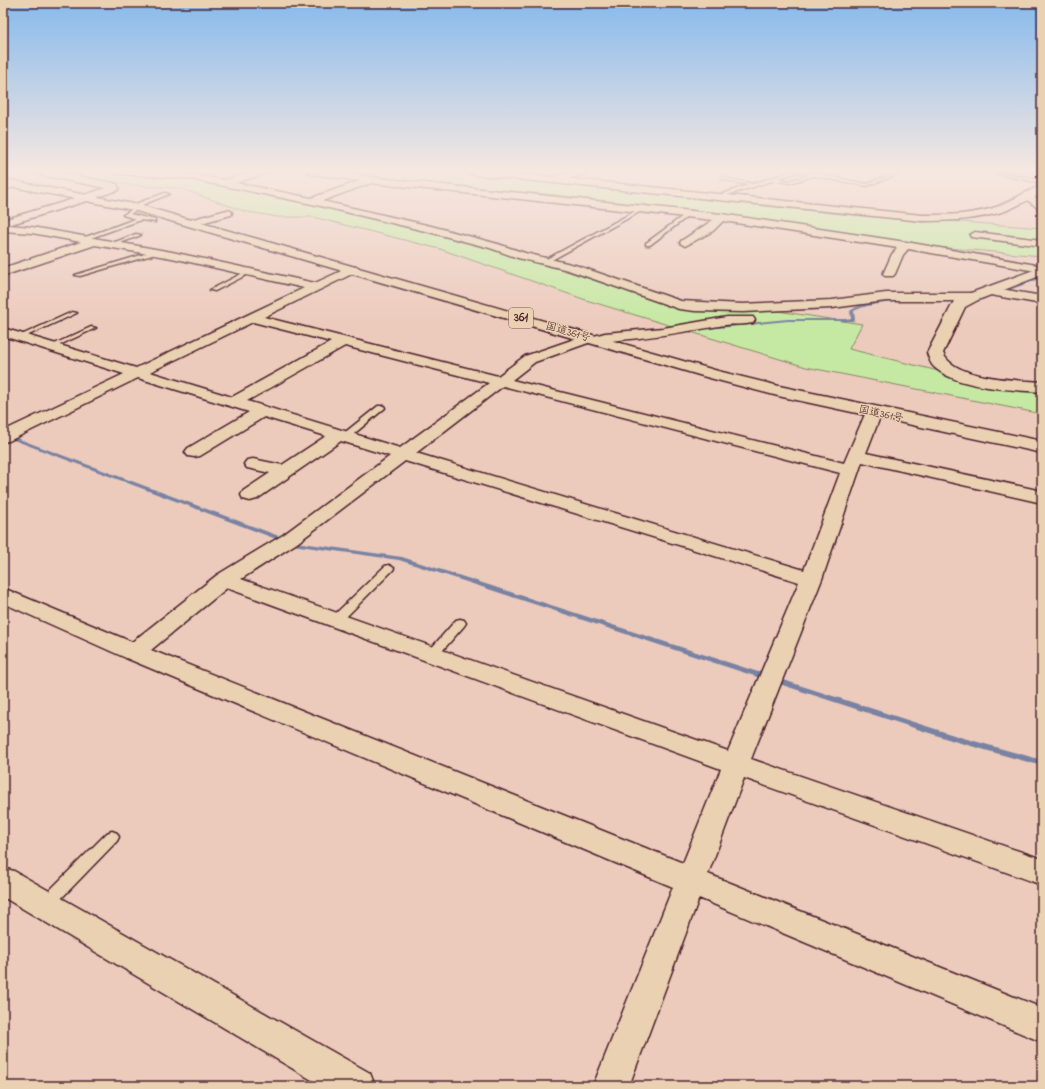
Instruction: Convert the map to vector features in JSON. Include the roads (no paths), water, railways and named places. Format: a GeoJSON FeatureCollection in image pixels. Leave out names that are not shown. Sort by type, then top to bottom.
{"type":"FeatureCollection","features":[{"type":"Feature","properties":{"kind":"main road","name":"国道361号"},"geometry":{"type":"LineString","coordinates":[[190,222],[712,374],[778,391],[1042,447]]}},
{"type":"Feature","properties":{"kind":"main road"},"geometry":{"type":"LineString","coordinates":[[1042,270],[959,304],[935,353],[935,358],[938,364],[953,372],[982,380],[1042,387]]}},
{"type":"Feature","properties":{"kind":"street"},"geometry":{"type":"LineString","coordinates":[[401,222],[494,246],[522,256],[571,267],[679,305],[695,307],[743,308],[832,304],[886,297],[973,297]]}},
{"type":"Feature","properties":{"kind":"street"},"geometry":{"type":"LineString","coordinates":[[685,243],[697,234],[709,229],[719,222]]}},
{"type":"Feature","properties":{"kind":"street"},"geometry":{"type":"LineString","coordinates":[[752,222],[906,245],[1042,270]]}},
{"type":"Feature","properties":{"kind":"street"},"geometry":{"type":"LineString","coordinates":[[4,225],[154,251],[316,287]]}},
{"type":"Feature","properties":{"kind":"street"},"geometry":{"type":"LineString","coordinates":[[975,235],[1042,243]]}},
{"type":"Feature","properties":{"kind":"street"},"geometry":{"type":"LineString","coordinates":[[3,272],[95,241]]}},
{"type":"Feature","properties":{"kind":"street"},"geometry":{"type":"LineString","coordinates":[[889,274],[898,254],[906,245]]}},
{"type":"Feature","properties":{"kind":"street"},"geometry":{"type":"LineString","coordinates":[[6,436],[354,269]]}},
{"type":"Feature","properties":{"kind":"street"},"geometry":{"type":"LineString","coordinates":[[989,291],[1042,300]]}},
{"type":"Feature","properties":{"kind":"street"},"geometry":{"type":"LineString","coordinates":[[134,652],[224,580],[287,542],[407,455],[530,359],[592,339],[605,337],[689,328],[726,321],[798,316],[837,316],[847,309],[861,304],[893,300],[973,297]]}},
{"type":"Feature","properties":{"kind":"street"},"geometry":{"type":"LineString","coordinates":[[252,318],[503,381],[853,463],[1042,497]]}},
{"type":"Feature","properties":{"kind":"street"},"geometry":{"type":"LineString","coordinates":[[3,332],[811,579]]}},
{"type":"Feature","properties":{"kind":"street"},"geometry":{"type":"LineString","coordinates":[[234,402],[344,341]]}},
{"type":"Feature","properties":{"kind":"street"},"geometry":{"type":"LineString","coordinates":[[194,452],[262,411]]}},
{"type":"Feature","properties":{"kind":"street"},"geometry":{"type":"LineString","coordinates":[[611,1086],[736,764],[811,579],[853,463],[874,412]]}},
{"type":"Feature","properties":{"kind":"street"},"geometry":{"type":"LineString","coordinates":[[250,495],[343,435]]}},
{"type":"Feature","properties":{"kind":"street"},"geometry":{"type":"LineString","coordinates":[[253,464],[285,471]]}},
{"type":"Feature","properties":{"kind":"street"},"geometry":{"type":"LineString","coordinates":[[224,580],[1042,872]]}},
{"type":"Feature","properties":{"kind":"street"},"geometry":{"type":"LineString","coordinates":[[8,603],[134,652],[1042,1025]]}},
{"type":"Feature","properties":{"kind":"street"},"geometry":{"type":"LineString","coordinates":[[3,881],[357,1086]]}},
{"type":"Feature","properties":{"kind":"lane"},"geometry":{"type":"LineString","coordinates":[[83,239],[116,222]]}},
{"type":"Feature","properties":{"kind":"lane"},"geometry":{"type":"LineString","coordinates":[[546,261],[619,222]]}},
{"type":"Feature","properties":{"kind":"lane"},"geometry":{"type":"LineString","coordinates":[[648,244],[678,222]]}},
{"type":"Feature","properties":{"kind":"lane"},"geometry":{"type":"LineString","coordinates":[[113,244],[138,234]]}},
{"type":"Feature","properties":{"kind":"lane"},"geometry":{"type":"LineString","coordinates":[[78,275],[150,254],[154,251]]}},
{"type":"Feature","properties":{"kind":"lane"},"geometry":{"type":"LineString","coordinates":[[213,290],[249,272]]}},
{"type":"Feature","properties":{"kind":"lane"},"geometry":{"type":"LineString","coordinates":[[20,338],[74,313]]}},
{"type":"Feature","properties":{"kind":"lane"},"geometry":{"type":"LineString","coordinates":[[51,347],[93,328]]}},
{"type":"Feature","properties":{"kind":"lane"},"geometry":{"type":"LineString","coordinates":[[343,435],[381,408]]}},
{"type":"Feature","properties":{"kind":"lane"},"geometry":{"type":"LineString","coordinates":[[336,620],[389,568]]}},
{"type":"Feature","properties":{"kind":"lane"},"geometry":{"type":"LineString","coordinates":[[432,655],[460,623]]}},
{"type":"Feature","properties":{"kind":"lane"},"geometry":{"type":"LineString","coordinates":[[44,905],[112,837]]}},
{"type":"Feature","properties":{"kind":"waterway"},"geometry":{"type":"LineString","coordinates":[[981,298],[1042,277]]}},
{"type":"Feature","properties":{"kind":"waterway"},"geometry":{"type":"LineString","coordinates":[[708,328],[788,320],[853,320],[852,311],[869,304],[912,301],[947,301]]}},
{"type":"Feature","properties":{"kind":"waterway"},"geometry":{"type":"LineString","coordinates":[[670,333],[699,329]]}},
{"type":"Feature","properties":{"kind":"waterway"},"geometry":{"type":"LineString","coordinates":[[3,434],[294,544],[400,558],[960,740],[1042,763]]}}]}
